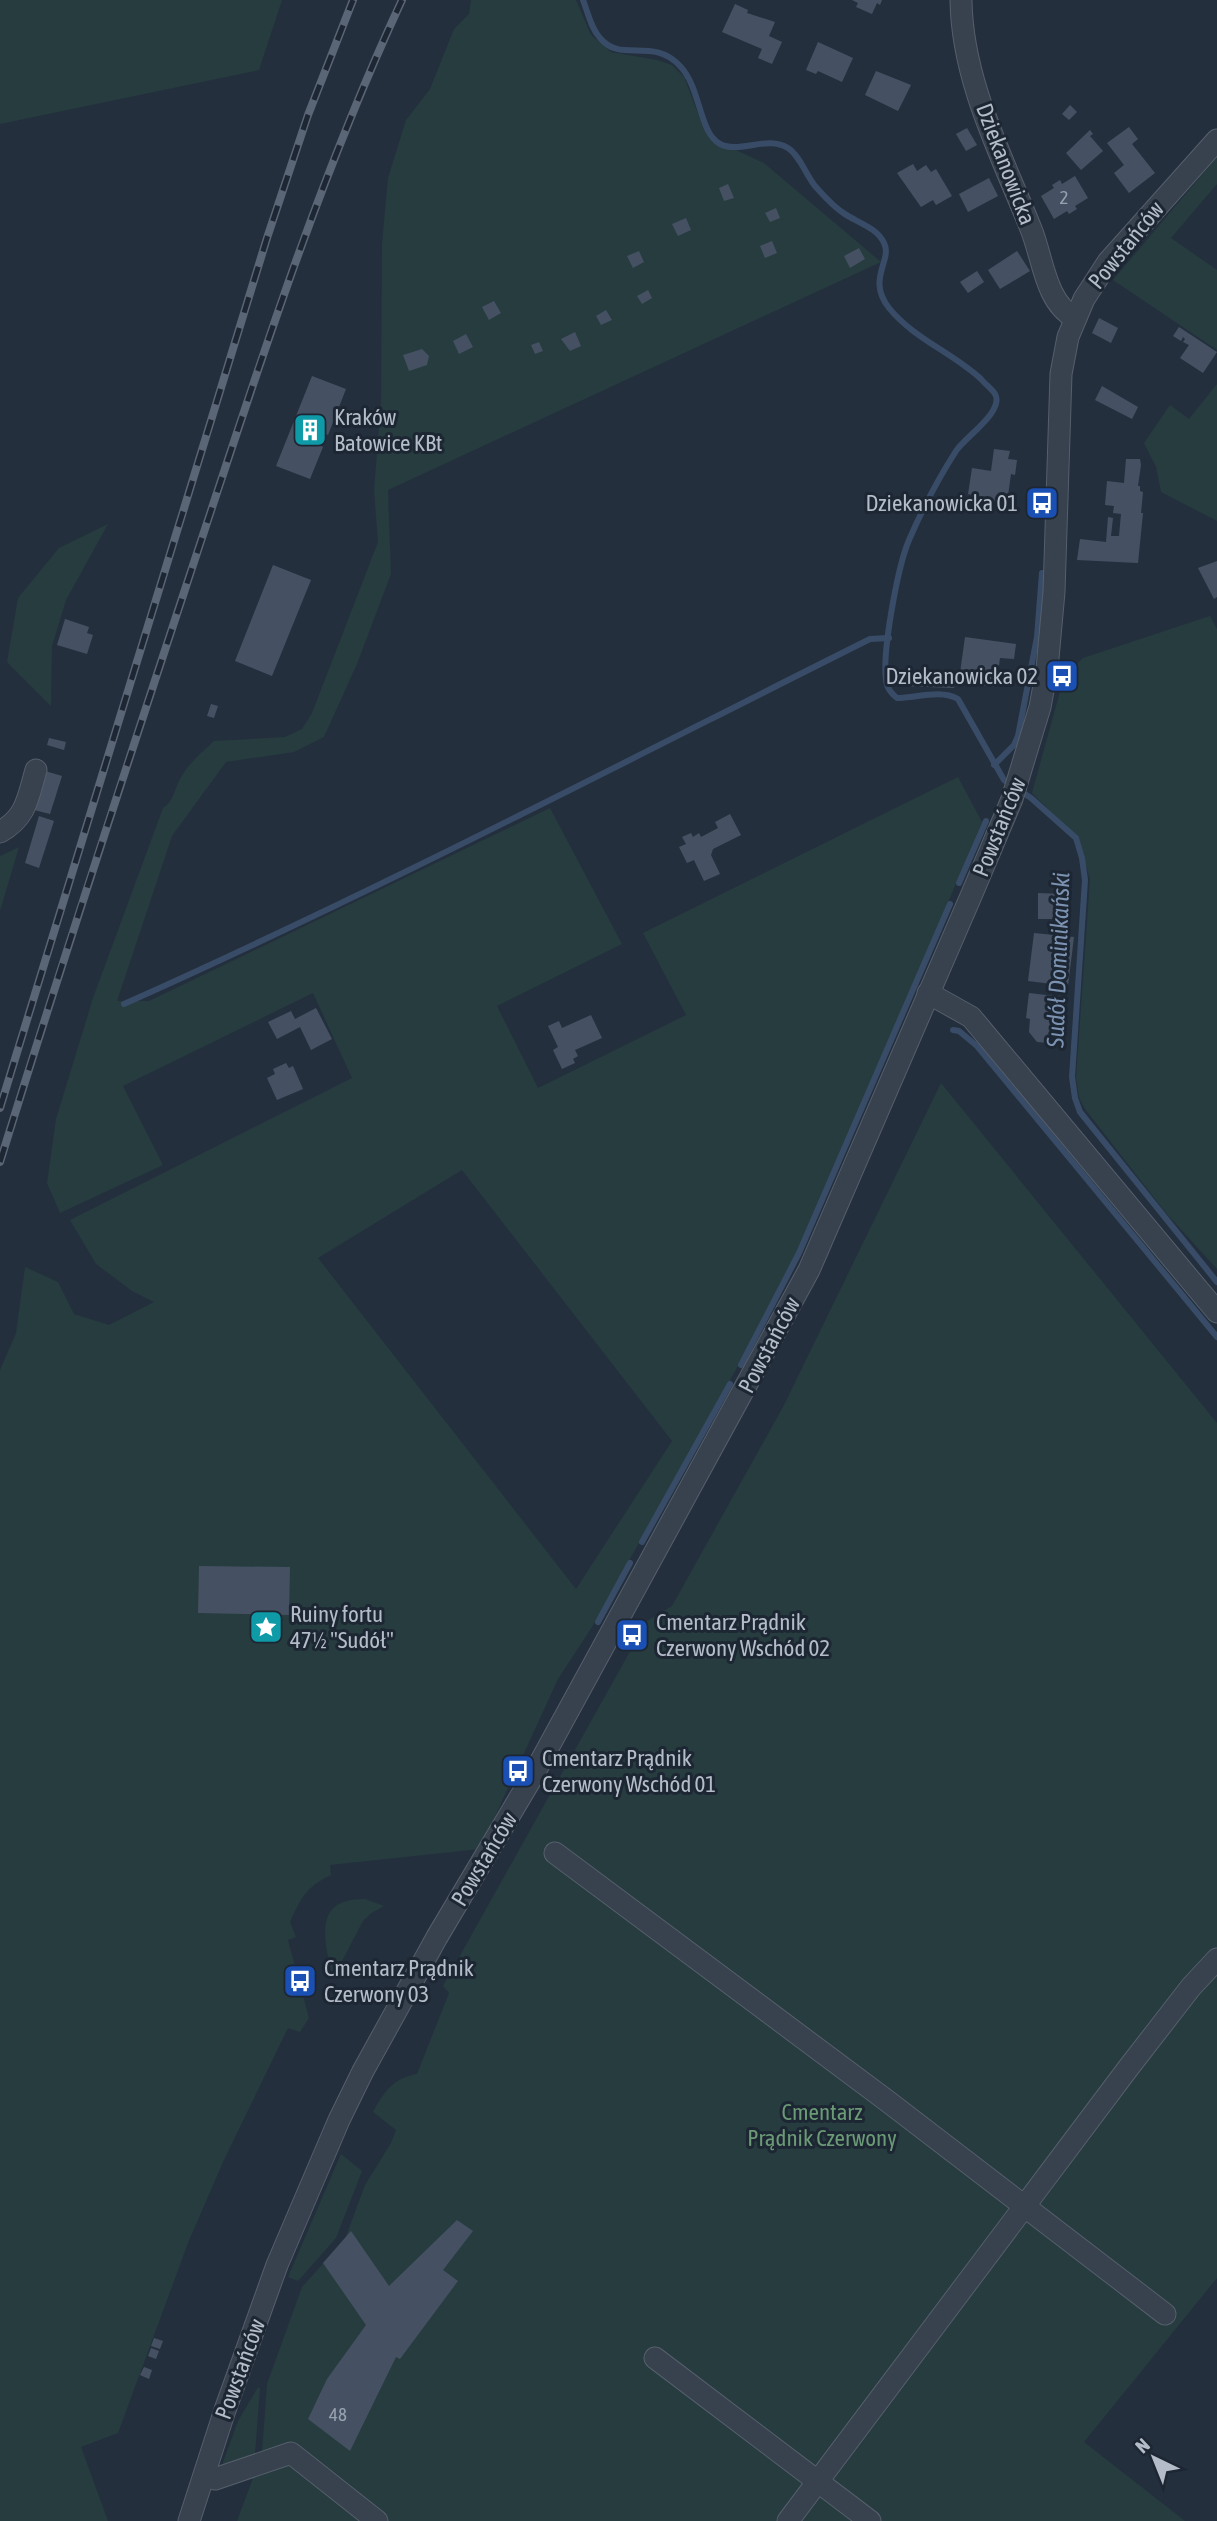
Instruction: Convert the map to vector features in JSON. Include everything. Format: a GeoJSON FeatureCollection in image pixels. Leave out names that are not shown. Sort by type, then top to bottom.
{"type":"FeatureCollection","features":[{"type":"Feature","properties":{"kind":"street","name":"Dziekanowicka"},"geometry":{"type":"LineString","coordinates":[[961,0],[965,47],[992,139],[1032,231],[1056,301],[1065,313],[1074,318]]}},
{"type":"Feature","properties":{"kind":"street","name":"Powstańców"},"geometry":{"type":"LineString","coordinates":[[189,2521],[219,2426],[278,2265],[339,2119],[437,1937],[531,1779],[809,1270],[1012,799],[1040,706],[1051,634],[1061,374],[1074,318],[1108,262],[1217,140]]}},
{"type":"Feature","properties":{"kind":"street"},"geometry":{"type":"LineString","coordinates":[[0,832],[13,825],[23,812],[36,770]]}},
{"type":"Feature","properties":{"kind":"street"},"geometry":{"type":"LineString","coordinates":[[928,993],[971,1017],[1217,1312]]}},
{"type":"Feature","properties":{"kind":"street"},"geometry":{"type":"LineString","coordinates":[[555,1853],[1165,2314]]}},
{"type":"Feature","properties":{"kind":"street"},"geometry":{"type":"LineString","coordinates":[[788,2521],[1179,2002],[1217,1959]]}},
{"type":"Feature","properties":{"kind":"street"},"geometry":{"type":"LineString","coordinates":[[655,2358],[870,2521]]}},
{"type":"Feature","properties":{"kind":"street"},"geometry":{"type":"LineString","coordinates":[[215,2479],[291,2453],[377,2521]]}},
{"type":"Feature","properties":{"kind":"green space"},"geometry":{"type":"Polygon","coordinates":[[[0,0],[282,0],[259,70],[0,124],[0,0]]]}},
{"type":"Feature","properties":{"kind":"green space"},"geometry":{"type":"Polygon","coordinates":[[[471,0],[576,0],[591,35],[611,52],[672,65],[684,77],[702,124],[725,145],[764,163],[881,262],[388,490],[391,574],[357,664],[324,737],[294,752],[226,762],[172,836],[117,1001],[149,1001],[550,808],[622,944],[497,1006],[538,1088],[686,1015],[643,933],[958,777],[982,822],[796,1262],[592,1627],[558,1679],[480,1849],[330,1865],[331,1875],[310,1889],[298,1906],[290,1922],[296,1937],[288,1940],[309,2018],[300,2032],[288,2028],[223,2162],[188,2243],[118,2433],[81,2447],[108,2521],[0,2521],[0,1370],[16,1333],[25,1267],[58,1282],[74,1314],[109,1325],[154,1302],[132,1291],[96,1264],[70,1220],[352,1078],[313,993],[123,1086],[163,1165],[60,1213],[47,1183],[56,1119],[93,998],[163,808],[172,799],[187,768],[214,741],[285,737],[302,729],[312,713],[378,542],[374,491],[381,401],[382,244],[388,178],[406,120],[430,89],[454,29],[469,14],[471,0]],[[462,1170],[318,1258],[576,1589],[672,1441],[462,1170]]]}},
{"type":"Feature","properties":{"kind":"green space"},"geometry":{"type":"Polygon","coordinates":[[[1217,157],[1217,184],[1171,238],[1217,270],[1217,350],[1113,280],[1217,157]]]}},
{"type":"Feature","properties":{"kind":"green space"},"geometry":{"type":"Polygon","coordinates":[[[1217,384],[1217,521],[1161,492],[1156,467],[1144,443],[1170,405],[1189,419],[1217,384]]]}},
{"type":"Feature","properties":{"kind":"green space"},"geometry":{"type":"Polygon","coordinates":[[[108,524],[66,600],[52,646],[51,706],[7,662],[18,598],[59,548],[108,524]]]}},
{"type":"Feature","properties":{"kind":"green space"},"geometry":{"type":"Polygon","coordinates":[[[1210,616],[1217,629],[1217,1269],[1166,1213],[1085,1109],[1079,1097],[1076,1078],[1090,879],[1078,838],[1032,793],[1064,677],[1083,658],[1210,616]]]}},
{"type":"Feature","properties":{"kind":"green space"},"geometry":{"type":"Polygon","coordinates":[[[19,847],[0,911],[0,856],[19,847]]]}},
{"type":"Feature","properties":{"kind":"green space","name":"Cmentarz Prądnik Czerwony"},"geometry":{"type":"Polygon","coordinates":[[[941,1083],[1217,1423],[1217,2278],[1084,2442],[1185,2521],[237,2521],[253,2478],[270,2471],[262,2452],[267,2384],[302,2287],[345,2239],[365,2185],[396,2130],[373,2112],[390,2087],[417,2074],[449,1993],[443,1986],[647,1621],[672,1606],[783,1407],[941,1083]]]}},
{"type":"Feature","properties":{"kind":"green space"},"geometry":{"type":"Polygon","coordinates":[[[365,1899],[384,1906],[363,1921],[333,1978],[325,1937],[329,1914],[336,1906],[348,1901],[365,1899]]]}},
{"type":"Feature","properties":{"kind":"green space"},"geometry":{"type":"Polygon","coordinates":[[[341,2154],[362,2171],[336,2238],[298,2281],[288,2277],[341,2154]]]}},
{"type":"Feature","properties":{"kind":"green space"},"geometry":{"type":"Polygon","coordinates":[[[258,2387],[255,2454],[222,2465],[238,2421],[258,2387]]]}},
{"type":"Feature","properties":{"kind":"building"},"geometry":{"type":"Polygon","coordinates":[[[852,0],[882,0],[880,5],[877,3],[872,14],[856,7],[858,3],[852,0]]]}},
{"type":"Feature","properties":{"kind":"building"},"geometry":{"type":"Polygon","coordinates":[[[735,4],[748,10],[747,13],[775,22],[769,36],[782,42],[772,64],[758,58],[762,49],[722,32],[735,4]]]}},
{"type":"Feature","properties":{"kind":"building"},"geometry":{"type":"Polygon","coordinates":[[[818,42],[853,58],[842,82],[818,71],[816,74],[806,70],[818,42]]]}},
{"type":"Feature","properties":{"kind":"building"},"geometry":{"type":"Polygon","coordinates":[[[876,71],[911,85],[898,111],[865,95],[876,71]]]}},
{"type":"Feature","properties":{"kind":"building"},"geometry":{"type":"Polygon","coordinates":[[[1070,105],[1077,112],[1069,120],[1062,114],[1070,105]]]}},
{"type":"Feature","properties":{"kind":"building"},"geometry":{"type":"Polygon","coordinates":[[[1129,127],[1138,139],[1132,144],[1155,173],[1129,193],[1114,173],[1124,165],[1107,143],[1129,127]]]}},
{"type":"Feature","properties":{"kind":"building"},"geometry":{"type":"Polygon","coordinates":[[[967,128],[977,145],[966,151],[956,134],[967,128]]]}},
{"type":"Feature","properties":{"kind":"building"},"geometry":{"type":"Polygon","coordinates":[[[1090,130],[1093,134],[1090,136],[1103,151],[1081,170],[1066,153],[1090,130]]]}},
{"type":"Feature","properties":{"kind":"building"},"geometry":{"type":"Polygon","coordinates":[[[913,164],[917,171],[926,165],[931,172],[936,169],[952,196],[936,205],[933,200],[921,207],[897,173],[913,164]]]}},
{"type":"Feature","properties":{"kind":"building"},"geometry":{"type":"Polygon","coordinates":[[[1075,176],[1088,198],[1075,206],[1077,209],[1069,214],[1067,211],[1054,219],[1041,196],[1054,188],[1052,185],[1060,180],[1062,184],[1075,176]]]}},
{"type":"Feature","properties":{"kind":"building"},"geometry":{"type":"Polygon","coordinates":[[[989,178],[998,196],[968,212],[959,194],[989,178]]]}},
{"type":"Feature","properties":{"kind":"building"},"geometry":{"type":"Polygon","coordinates":[[[728,184],[734,198],[724,201],[719,188],[728,184]]]}},
{"type":"Feature","properties":{"kind":"building"},"geometry":{"type":"Polygon","coordinates":[[[776,208],[780,218],[770,222],[765,213],[776,208]]]}},
{"type":"Feature","properties":{"kind":"building"},"geometry":{"type":"Polygon","coordinates":[[[686,218],[691,230],[678,236],[672,224],[686,218]]]}},
{"type":"Feature","properties":{"kind":"building"},"geometry":{"type":"Polygon","coordinates":[[[772,241],[777,253],[765,258],[760,246],[772,241]]]}},
{"type":"Feature","properties":{"kind":"building"},"geometry":{"type":"Polygon","coordinates":[[[859,248],[865,259],[850,268],[844,256],[859,248]]]}},
{"type":"Feature","properties":{"kind":"building"},"geometry":{"type":"Polygon","coordinates":[[[639,251],[644,262],[633,268],[627,256],[639,251]]]}},
{"type":"Feature","properties":{"kind":"building"},"geometry":{"type":"Polygon","coordinates":[[[1017,251],[1030,271],[1000,289],[988,270],[1017,251]]]}},
{"type":"Feature","properties":{"kind":"building"},"geometry":{"type":"Polygon","coordinates":[[[977,271],[984,282],[968,293],[960,282],[977,271]]]}},
{"type":"Feature","properties":{"kind":"building"},"geometry":{"type":"Polygon","coordinates":[[[648,290],[652,298],[642,304],[637,296],[648,290]]]}},
{"type":"Feature","properties":{"kind":"building"},"geometry":{"type":"Polygon","coordinates":[[[494,301],[501,313],[489,320],[482,307],[494,301]]]}},
{"type":"Feature","properties":{"kind":"building"},"geometry":{"type":"Polygon","coordinates":[[[606,310],[612,320],[601,325],[596,316],[606,310]]]}},
{"type":"Feature","properties":{"kind":"building"},"geometry":{"type":"Polygon","coordinates":[[[1099,318],[1118,328],[1111,343],[1092,333],[1099,318]]]}},
{"type":"Feature","properties":{"kind":"building"},"geometry":{"type":"Polygon","coordinates":[[[1179,327],[1217,352],[1203,373],[1180,358],[1189,345],[1183,342],[1183,337],[1181,341],[1173,336],[1179,327]]]}},
{"type":"Feature","properties":{"kind":"building"},"geometry":{"type":"Polygon","coordinates":[[[575,332],[581,346],[570,351],[561,339],[575,332]]]}},
{"type":"Feature","properties":{"kind":"building"},"geometry":{"type":"Polygon","coordinates":[[[466,334],[473,347],[459,354],[453,341],[466,334]]]}},
{"type":"Feature","properties":{"kind":"building"},"geometry":{"type":"Polygon","coordinates":[[[539,342],[543,351],[535,354],[531,345],[539,342]]]}},
{"type":"Feature","properties":{"kind":"building"},"geometry":{"type":"Polygon","coordinates":[[[422,349],[429,356],[427,365],[409,371],[403,355],[422,349]]]}},
{"type":"Feature","properties":{"kind":"building","name":"Kraków Batowice KBt"},"geometry":{"type":"Polygon","coordinates":[[[312,376],[346,389],[328,435],[324,433],[319,445],[323,447],[310,479],[276,466],[312,376]]]}},
{"type":"Feature","properties":{"kind":"building"},"geometry":{"type":"Polygon","coordinates":[[[1102,386],[1138,407],[1132,419],[1095,400],[1102,386]]]}},
{"type":"Feature","properties":{"kind":"building"},"geometry":{"type":"Polygon","coordinates":[[[994,449],[1010,451],[1008,459],[1017,460],[1015,475],[1011,474],[1007,503],[993,501],[992,509],[974,506],[976,496],[968,494],[972,468],[991,471],[994,449]]]}},
{"type":"Feature","properties":{"kind":"building"},"geometry":{"type":"Polygon","coordinates":[[[1126,459],[1140,459],[1141,465],[1138,486],[1143,492],[1143,513],[1138,563],[1077,560],[1080,539],[1106,542],[1108,517],[1113,518],[1111,536],[1119,536],[1121,514],[1113,513],[1114,506],[1105,505],[1107,481],[1124,483],[1126,459]]]}},
{"type":"Feature","properties":{"kind":"building"},"geometry":{"type":"Polygon","coordinates":[[[1217,561],[1217,597],[1214,599],[1198,568],[1217,561]]]}},
{"type":"Feature","properties":{"kind":"building"},"geometry":{"type":"Polygon","coordinates":[[[273,565],[311,580],[272,676],[235,661],[273,565]]]}},
{"type":"Feature","properties":{"kind":"building"},"geometry":{"type":"Polygon","coordinates":[[[65,619],[89,627],[87,633],[93,635],[87,654],[57,645],[65,619]]]}},
{"type":"Feature","properties":{"kind":"building"},"geometry":{"type":"Polygon","coordinates":[[[965,637],[1016,644],[1014,659],[1000,658],[996,687],[955,682],[954,688],[902,686],[902,671],[960,673],[965,637]]]}},
{"type":"Feature","properties":{"kind":"building"},"geometry":{"type":"Polygon","coordinates":[[[211,704],[218,706],[214,718],[207,716],[211,704]]]}},
{"type":"Feature","properties":{"kind":"building"},"geometry":{"type":"Polygon","coordinates":[[[49,738],[66,742],[64,750],[47,745],[49,738]]]}},
{"type":"Feature","properties":{"kind":"building"},"geometry":{"type":"Polygon","coordinates":[[[45,771],[62,776],[50,814],[34,810],[45,771]]]}},
{"type":"Feature","properties":{"kind":"building"},"geometry":{"type":"Polygon","coordinates":[[[730,814],[741,835],[713,849],[711,855],[720,874],[704,881],[694,860],[687,863],[679,847],[686,844],[682,837],[691,833],[693,837],[699,833],[701,837],[718,828],[715,822],[730,814]]]}},
{"type":"Feature","properties":{"kind":"building"},"geometry":{"type":"Polygon","coordinates":[[[39,816],[54,821],[39,868],[25,863],[39,816]]]}},
{"type":"Feature","properties":{"kind":"building"},"geometry":{"type":"Polygon","coordinates":[[[1038,893],[1062,894],[1062,919],[1038,919],[1038,893]]]}},
{"type":"Feature","properties":{"kind":"building"},"geometry":{"type":"Polygon","coordinates":[[[1034,933],[1074,937],[1068,986],[1028,981],[1034,933]]]}},
{"type":"Feature","properties":{"kind":"building"},"geometry":{"type":"Polygon","coordinates":[[[1029,993],[1055,996],[1050,1043],[1037,1042],[1029,1032],[1030,1019],[1026,1018],[1029,993]]]}},
{"type":"Feature","properties":{"kind":"building"},"geometry":{"type":"Polygon","coordinates":[[[316,1008],[332,1039],[311,1050],[300,1027],[277,1039],[268,1022],[291,1011],[295,1019],[316,1008]]]}},
{"type":"Feature","properties":{"kind":"building"},"geometry":{"type":"Polygon","coordinates":[[[591,1015],[602,1038],[575,1050],[578,1056],[573,1059],[575,1063],[562,1069],[553,1050],[558,1047],[548,1026],[559,1021],[562,1028],[591,1015]]]}},
{"type":"Feature","properties":{"kind":"building"},"geometry":{"type":"Polygon","coordinates":[[[286,1063],[289,1068],[293,1066],[303,1089],[277,1100],[267,1078],[275,1074],[273,1069],[286,1063]]]}},
{"type":"Feature","properties":{"kind":"building"},"geometry":{"type":"Polygon","coordinates":[[[199,1566],[290,1567],[289,1615],[198,1613],[199,1566]]]}},
{"type":"Feature","properties":{"kind":"building"},"geometry":{"type":"Polygon","coordinates":[[[457,2220],[473,2231],[443,2270],[458,2281],[400,2359],[396,2357],[350,2451],[308,2419],[327,2379],[366,2325],[323,2263],[351,2231],[389,2286],[457,2220]]]}},
{"type":"Feature","properties":{"kind":"building"},"geometry":{"type":"Polygon","coordinates":[[[154,2338],[163,2341],[160,2349],[151,2346],[154,2338]]]}},
{"type":"Feature","properties":{"kind":"building"},"geometry":{"type":"Polygon","coordinates":[[[151,2348],[159,2351],[156,2359],[148,2356],[151,2348]]]}},
{"type":"Feature","properties":{"kind":"building"},"geometry":{"type":"Polygon","coordinates":[[[144,2367],[152,2370],[149,2379],[140,2375],[144,2367]]]}},
{"type":"Feature","properties":{"kind":"waterway","name":"Sudół Dominikański"},"geometry":{"type":"LineString","coordinates":[[583,0],[594,30],[608,45],[617,49],[659,53],[680,66],[692,86],[708,130],[720,144],[736,147],[772,143],[792,151],[815,186],[828,200],[881,237],[886,249],[880,288],[889,308],[910,328],[970,370],[995,394],[997,401],[994,408],[983,424],[956,451],[909,540],[891,612],[885,672],[887,685],[897,698],[936,694],[958,699],[1004,780],[1031,798],[1076,838],[1085,880],[1072,1077],[1075,1098],[1080,1112],[1217,1282]]}},
{"type":"Feature","properties":{"kind":"waterway"},"geometry":{"type":"LineString","coordinates":[[994,765],[1014,745],[1018,736],[1037,637],[1042,573]]}},
{"type":"Feature","properties":{"kind":"waterway"},"geometry":{"type":"LineString","coordinates":[[124,1004],[406,872],[870,639],[889,638]]}},
{"type":"Feature","properties":{"kind":"waterway"},"geometry":{"type":"LineString","coordinates":[[959,883],[986,821]]}},
{"type":"Feature","properties":{"kind":"waterway"},"geometry":{"type":"LineString","coordinates":[[741,1365],[799,1253],[950,904]]}},
{"type":"Feature","properties":{"kind":"waterway"},"geometry":{"type":"LineString","coordinates":[[953,1030],[959,1031],[977,1046],[1217,1337]]}},
{"type":"Feature","properties":{"kind":"waterway"},"geometry":{"type":"LineString","coordinates":[[642,1542],[730,1384]]}},
{"type":"Feature","properties":{"kind":"waterway"},"geometry":{"type":"LineString","coordinates":[[598,1622],[630,1563]]}},
{"type":"Feature","properties":{"kind":"railway"},"geometry":{"type":"LineString","coordinates":[[0,1108],[267,238],[308,115],[353,0]]}},
{"type":"Feature","properties":{"kind":"railway"},"geometry":{"type":"LineString","coordinates":[[0,1162],[98,853],[269,337],[344,133],[402,0]]}},
{"type":"Feature","properties":{"kind":"place","name":"Kraków Batowice KBt"},"geometry":{"type":"Point","coordinates":[310,430]}},
{"type":"Feature","properties":{"kind":"place","name":"Dziekanowicka 01"},"geometry":{"type":"Point","coordinates":[1042,503]}},
{"type":"Feature","properties":{"kind":"place","name":"Dziekanowicka 02"},"geometry":{"type":"Point","coordinates":[1062,676]}},
{"type":"Feature","properties":{"kind":"place","name":"Ruiny fortu 47½ \"Sudół\""},"geometry":{"type":"Point","coordinates":[266,1627]}},
{"type":"Feature","properties":{"kind":"place","name":"Cmentarz Prądnik Czerwony Wschód 02"},"geometry":{"type":"Point","coordinates":[632,1635]}},
{"type":"Feature","properties":{"kind":"place","name":"Cmentarz Prądnik Czerwony Wschód 01"},"geometry":{"type":"Point","coordinates":[518,1771]}},
{"type":"Feature","properties":{"kind":"place","name":"Cmentarz Prądnik Czerwony 03"},"geometry":{"type":"Point","coordinates":[300,1981]}}]}
